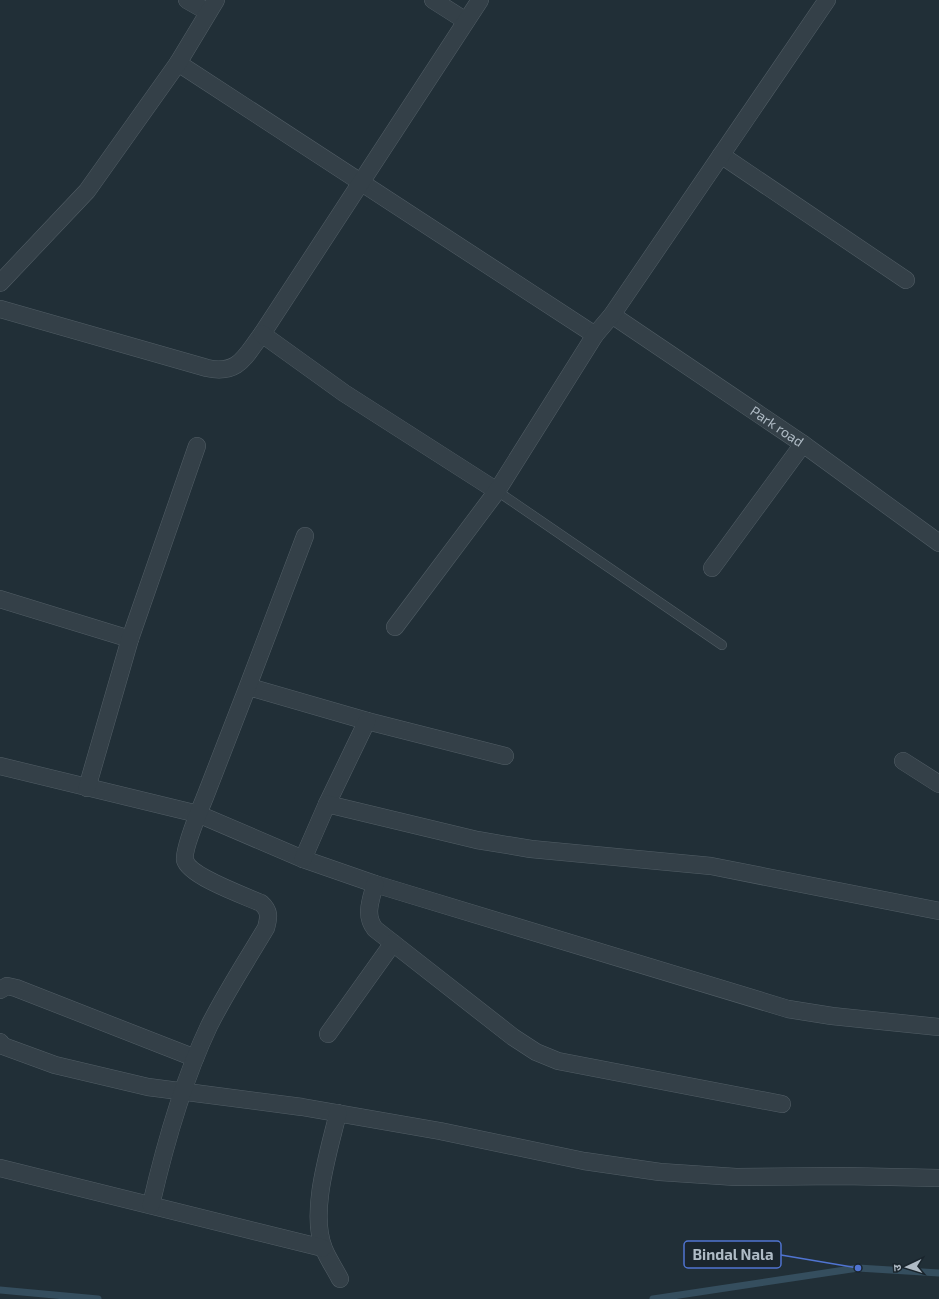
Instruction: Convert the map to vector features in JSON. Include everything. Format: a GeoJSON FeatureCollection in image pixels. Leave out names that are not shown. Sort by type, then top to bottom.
{"type":"FeatureCollection","features":[{"type":"Feature","properties":{"kind":"street"},"geometry":{"type":"LineString","coordinates":[[0,283],[87,191],[178,63],[212,6],[187,0]]}},
{"type":"Feature","properties":{"kind":"street"},"geometry":{"type":"LineString","coordinates":[[433,0],[466,21]]}},
{"type":"Feature","properties":{"kind":"street"},"geometry":{"type":"LineString","coordinates":[[0,309],[221,371],[231,369],[244,358],[262,334],[362,183],[480,0]]}},
{"type":"Feature","properties":{"kind":"street"},"geometry":{"type":"LineString","coordinates":[[394,627],[497,491],[595,335],[612,315],[827,0]]}},
{"type":"Feature","properties":{"kind":"street"},"geometry":{"type":"LineString","coordinates":[[178,63],[595,335]]}},
{"type":"Feature","properties":{"kind":"street"},"geometry":{"type":"LineString","coordinates":[[721,155],[906,280]]}},
{"type":"Feature","properties":{"kind":"street","name":"Park road"},"geometry":{"type":"LineString","coordinates":[[612,315],[803,444],[939,543]]}},
{"type":"Feature","properties":{"kind":"street"},"geometry":{"type":"LineString","coordinates":[[262,334],[344,393],[497,491]]}},
{"type":"Feature","properties":{"kind":"street"},"geometry":{"type":"LineString","coordinates":[[712,568],[803,444]]}},
{"type":"Feature","properties":{"kind":"street"},"geometry":{"type":"LineString","coordinates":[[87,788],[130,639],[197,446]]}},
{"type":"Feature","properties":{"kind":"street"},"geometry":{"type":"LineString","coordinates":[[151,1205],[162,1157],[182,1091],[194,1058],[210,1024],[266,928],[269,918],[267,908],[261,903],[196,873],[186,862],[185,854],[198,814],[249,687],[305,536]]}},
{"type":"Feature","properties":{"kind":"street"},"geometry":{"type":"LineString","coordinates":[[0,599],[130,639]]}},
{"type":"Feature","properties":{"kind":"street"},"geometry":{"type":"LineString","coordinates":[[249,687],[367,721],[505,756]]}},
{"type":"Feature","properties":{"kind":"street"},"geometry":{"type":"LineString","coordinates":[[303,859],[326,804],[367,721]]}},
{"type":"Feature","properties":{"kind":"street"},"geometry":{"type":"LineString","coordinates":[[903,761],[939,784]]}},
{"type":"Feature","properties":{"kind":"street"},"geometry":{"type":"LineString","coordinates":[[0,766],[87,788],[146,800],[198,814],[303,859],[375,884],[788,1009],[832,1016],[939,1026]]}},
{"type":"Feature","properties":{"kind":"street"},"geometry":{"type":"LineString","coordinates":[[326,804],[477,840],[531,849],[711,866],[939,911]]}},
{"type":"Feature","properties":{"kind":"street"},"geometry":{"type":"LineString","coordinates":[[375,884],[368,913],[370,923],[393,943],[513,1037],[536,1052],[558,1061],[782,1104]]}},
{"type":"Feature","properties":{"kind":"street"},"geometry":{"type":"LineString","coordinates":[[328,1034],[393,943]]}},
{"type":"Feature","properties":{"kind":"street"},"geometry":{"type":"LineString","coordinates":[[0,990],[7,986],[16,988],[194,1058]]}},
{"type":"Feature","properties":{"kind":"street"},"geometry":{"type":"LineString","coordinates":[[1,1048],[55,1065],[148,1086],[338,1113],[440,1131],[584,1161],[660,1172],[736,1177],[939,1178]]}},
{"type":"Feature","properties":{"kind":"street"},"geometry":{"type":"LineString","coordinates":[[338,1113],[321,1189],[318,1213],[323,1248],[340,1279]]}},
{"type":"Feature","properties":{"kind":"street"},"geometry":{"type":"LineString","coordinates":[[0,1168],[323,1248]]}},
{"type":"Feature","properties":{"kind":"lane"},"geometry":{"type":"LineString","coordinates":[[497,491],[722,645]]}},
{"type":"Feature","properties":{"kind":"waterway"},"geometry":{"type":"LineString","coordinates":[[653,1299],[858,1268],[939,1273]]}},
{"type":"Feature","properties":{"kind":"waterway"},"geometry":{"type":"LineString","coordinates":[[0,1290],[98,1299]]}},
{"type":"Feature","properties":{"kind":"place","name":"Bindal Nala"},"geometry":{"type":"Point","coordinates":[858,1268]}}]}
